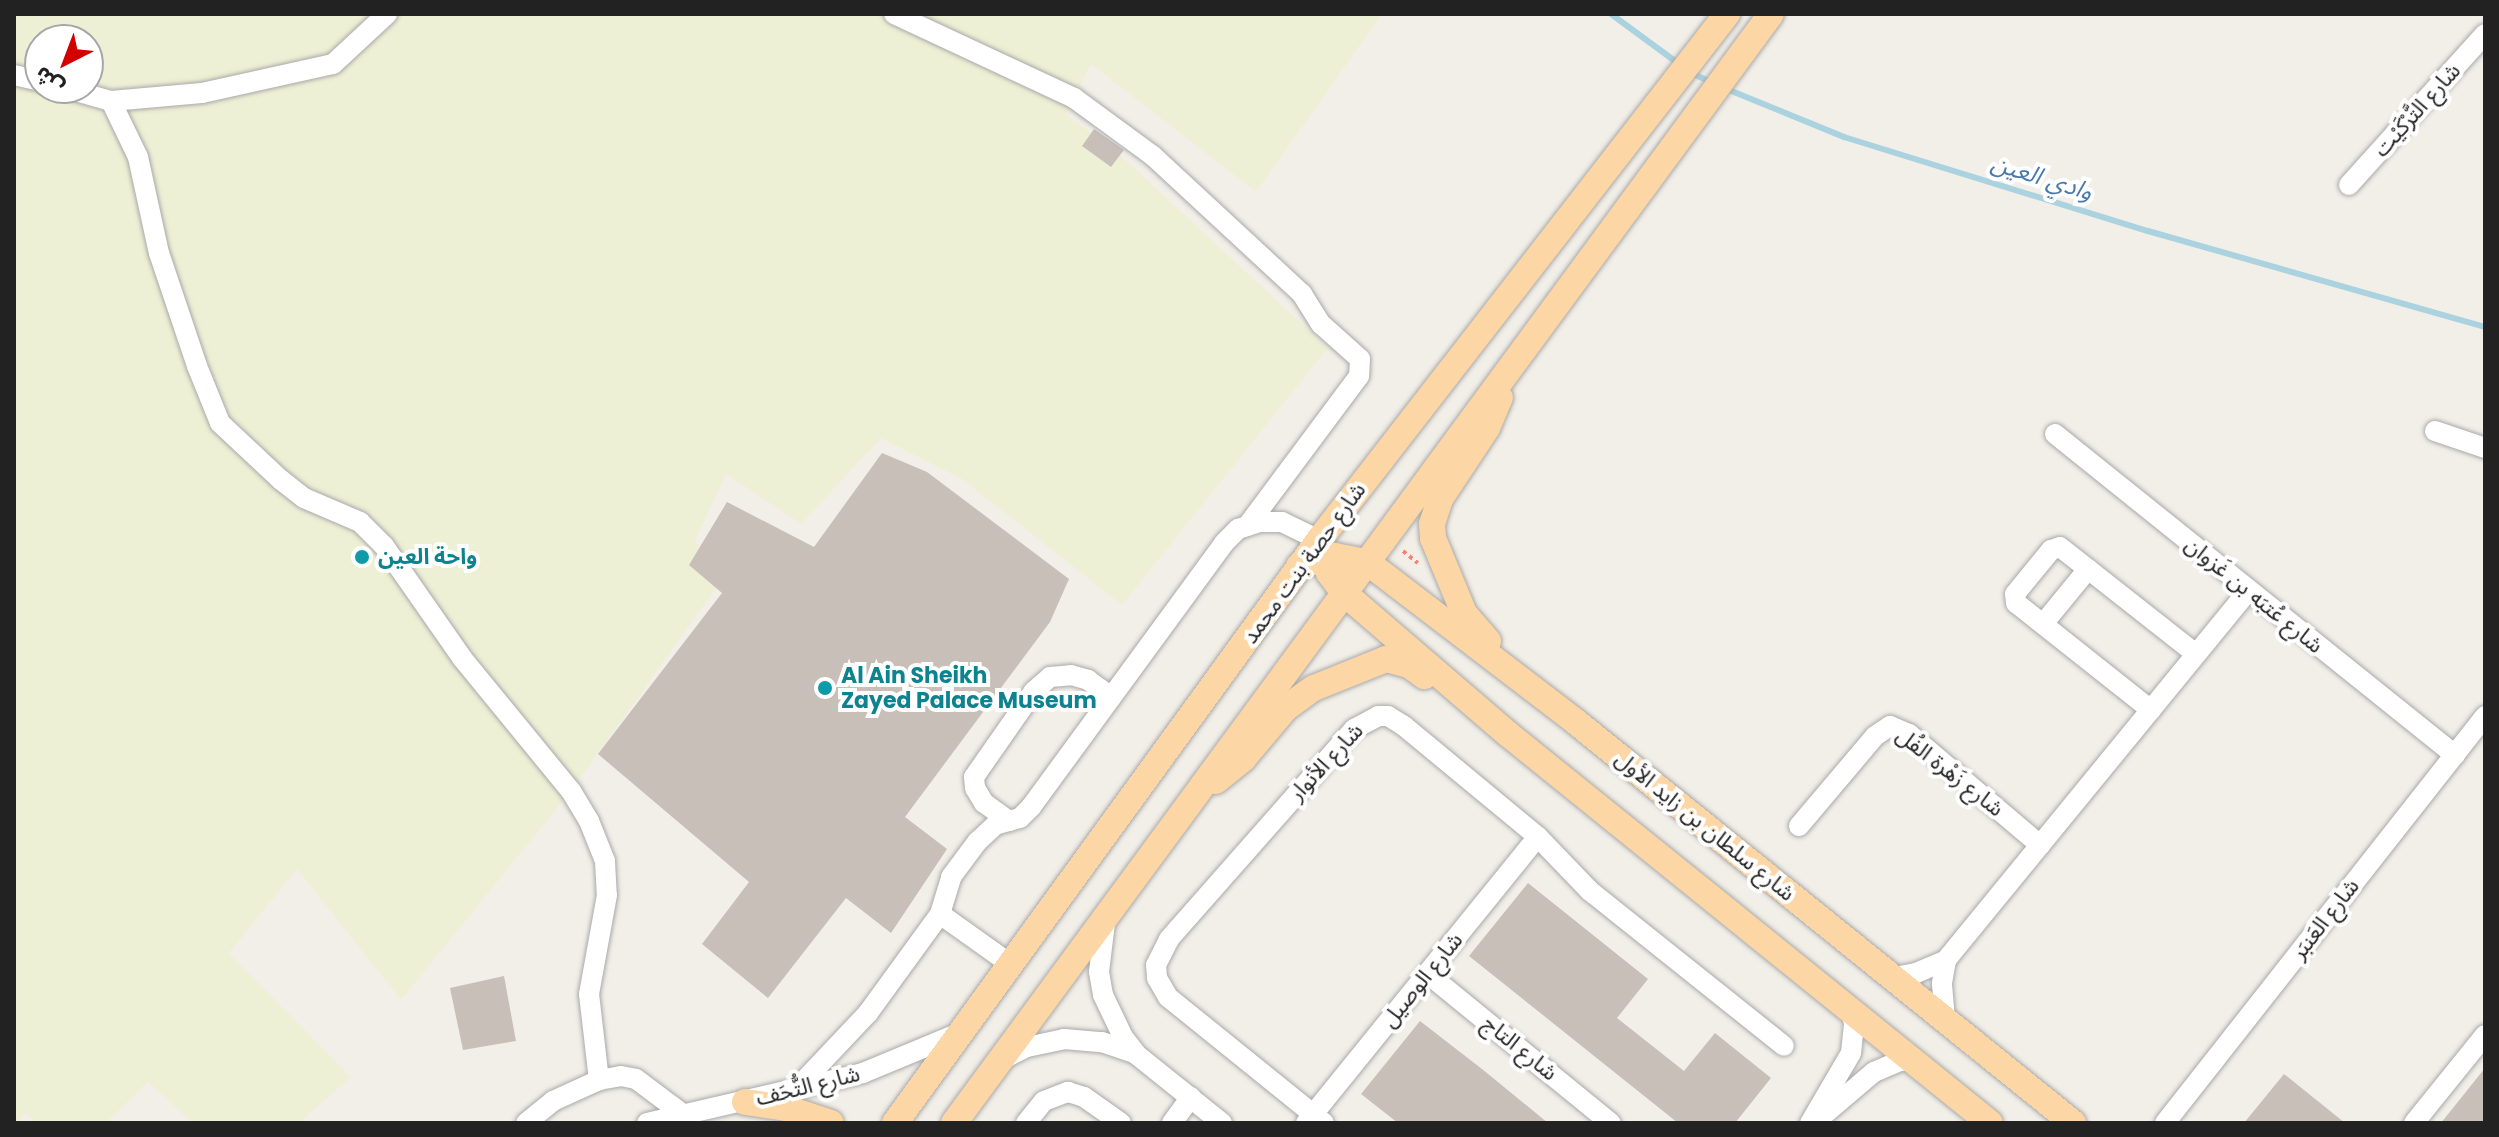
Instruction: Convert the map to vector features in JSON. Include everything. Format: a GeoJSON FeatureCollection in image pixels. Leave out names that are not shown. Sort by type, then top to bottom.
{"type":"FeatureCollection","features":[{"type":"Feature","properties":{"kind":"main road","name":"شارع حصة بنت محمد"},"geometry":{"type":"LineString","coordinates":[[895,1123],[1314,555],[1727,14]]}},
{"type":"Feature","properties":{"kind":"main road"},"geometry":{"type":"LineString","coordinates":[[954,1123],[1111,904],[1771,14]]}},
{"type":"Feature","properties":{"kind":"main road"},"geometry":{"type":"LineString","coordinates":[[1507,371],[1487,428],[1434,511],[1433,538],[1472,625],[1554,697],[1576,722]]}},
{"type":"Feature","properties":{"kind":"main road"},"geometry":{"type":"LineString","coordinates":[[1314,555],[1367,562]]}},
{"type":"Feature","properties":{"kind":"main road"},"geometry":{"type":"LineString","coordinates":[[1314,555],[1344,593],[1508,734],[1990,1123]]}},
{"type":"Feature","properties":{"kind":"main road","name":"شارع سلطان بن زايد الأول"},"geometry":{"type":"LineString","coordinates":[[1367,562],[1576,722],[2073,1123]]}},
{"type":"Feature","properties":{"kind":"main road"},"geometry":{"type":"LineString","coordinates":[[1195,792],[1243,759],[1294,700],[1374,661],[1386,659],[1409,665],[1463,710],[1508,734]]}},
{"type":"Feature","properties":{"kind":"main road"},"geometry":{"type":"LineString","coordinates":[[745,1102],[786,1108],[831,1123]]}},
{"type":"Feature","properties":{"kind":"street"},"geometry":{"type":"LineString","coordinates":[[104,99],[111,101],[202,93],[333,64],[387,14]]}},
{"type":"Feature","properties":{"kind":"street"},"geometry":{"type":"LineString","coordinates":[[894,14],[1074,98],[1152,155],[1302,294],[1321,324],[1360,359],[1359,376],[1247,526]]}},
{"type":"Feature","properties":{"kind":"street","name":"شارع التَّرْكَيْت"},"geometry":{"type":"LineString","coordinates":[[2349,185],[2485,34]]}},
{"type":"Feature","properties":{"kind":"street"},"geometry":{"type":"LineString","coordinates":[[111,101],[138,157],[159,253],[220,423],[304,498],[360,522],[384,546],[462,658],[571,791],[589,821],[605,861],[607,895],[589,994],[599,1080]]}},
{"type":"Feature","properties":{"kind":"street"},"geometry":{"type":"LineString","coordinates":[[2435,431],[2485,448]]}},
{"type":"Feature","properties":{"kind":"street","name":"شارع عُتبَه بن غَزوان"},"geometry":{"type":"LineString","coordinates":[[2055,434],[2455,755]]}},
{"type":"Feature","properties":{"kind":"street"},"geometry":{"type":"LineString","coordinates":[[798,1087],[868,1013],[940,914],[951,877],[977,842],[995,825],[1020,818],[1031,807],[1224,543],[1238,529],[1282,522],[1314,555]]}},
{"type":"Feature","properties":{"kind":"street"},"geometry":{"type":"LineString","coordinates":[[2151,710],[2016,603],[2015,594],[2057,546],[2196,654]]}},
{"type":"Feature","properties":{"kind":"street"},"geometry":{"type":"LineString","coordinates":[[2043,624],[2088,569]]}},
{"type":"Feature","properties":{"kind":"street"},"geometry":{"type":"LineString","coordinates":[[1894,977],[1916,973],[1946,960],[2248,591]]}},
{"type":"Feature","properties":{"kind":"street"},"geometry":{"type":"LineString","coordinates":[[1009,821],[984,803],[975,788],[974,777],[1034,691],[1050,677],[1071,675],[1088,680],[1111,697]]}},
{"type":"Feature","properties":{"kind":"street","name":"شارع الأنوار"},"geometry":{"type":"LineString","coordinates":[[1314,1120],[1168,997],[1157,978],[1156,965],[1169,939],[1354,729],[1369,718],[1388,716],[1397,720],[1538,837],[1590,891],[1784,1046]]}},
{"type":"Feature","properties":{"kind":"street","name":"شارع العَنبَر"},"geometry":{"type":"LineString","coordinates":[[2168,1121],[2485,716]]}},
{"type":"Feature","properties":{"kind":"street","name":"شارع زَهْرة الفُل"},"geometry":{"type":"LineString","coordinates":[[1799,826],[1875,736],[1890,726],[1909,734],[2040,845]]}},
{"type":"Feature","properties":{"kind":"street","name":"شارع الوصيل"},"geometry":{"type":"LineString","coordinates":[[1314,1120],[1538,837]]}},
{"type":"Feature","properties":{"kind":"street"},"geometry":{"type":"LineString","coordinates":[[1111,904],[1103,926],[1099,972],[1111,1017],[1137,1055]]}},
{"type":"Feature","properties":{"kind":"street"},"geometry":{"type":"LineString","coordinates":[[940,914],[1010,964]]}},
{"type":"Feature","properties":{"kind":"street"},"geometry":{"type":"LineString","coordinates":[[1945,1019],[1941,996],[1946,960]]}},
{"type":"Feature","properties":{"kind":"street","name":"شارع التاج"},"geometry":{"type":"LineString","coordinates":[[1428,974],[1611,1123]]}},
{"type":"Feature","properties":{"kind":"street"},"geometry":{"type":"LineString","coordinates":[[1812,1123],[1851,1053],[1855,1038],[1850,1009]]}},
{"type":"Feature","properties":{"kind":"street","name":"شارع التُّحَف"},"geometry":{"type":"LineString","coordinates":[[647,1123],[745,1102],[885,1066],[963,1031]]}},
{"type":"Feature","properties":{"kind":"street"},"geometry":{"type":"LineString","coordinates":[[2414,1123],[2485,1035]]}},
{"type":"Feature","properties":{"kind":"street"},"geometry":{"type":"LineString","coordinates":[[994,1065],[1027,1047],[1064,1039],[1102,1042],[1137,1055],[1222,1123]]}},
{"type":"Feature","properties":{"kind":"street"},"geometry":{"type":"LineString","coordinates":[[1812,1123],[1874,1072],[1900,1061],[1913,1060]]}},
{"type":"Feature","properties":{"kind":"street"},"geometry":{"type":"LineString","coordinates":[[526,1123],[542,1107],[599,1080],[621,1076],[636,1079],[684,1115]]}},
{"type":"Feature","properties":{"kind":"street"},"geometry":{"type":"LineString","coordinates":[[1026,1123],[1044,1101],[1068,1092],[1084,1097],[1121,1123]]}},
{"type":"Feature","properties":{"kind":"street"},"geometry":{"type":"LineString","coordinates":[[1172,1123],[1191,1097]]}},
{"type":"Feature","properties":{"kind":"green space","name":"واحة العين"},"geometry":{"type":"Polygon","coordinates":[[[14,14],[1382,14],[1256,192],[1091,64],[1066,114],[1091,133],[1082,146],[1111,167],[1120,155],[1328,348],[1122,605],[962,479],[881,438],[801,524],[726,474],[695,541],[727,573],[571,791],[401,1000],[297,869],[229,953],[351,1077],[299,1123],[193,1123],[148,1082],[106,1123],[37,1123],[25,1113],[19,1123],[14,1123],[14,14]]]}},
{"type":"Feature","properties":{"kind":"building"},"geometry":{"type":"Polygon","coordinates":[[[1094,129],[1124,150],[1111,167],[1082,146],[1094,129]]]}},
{"type":"Feature","properties":{"kind":"building","name":"Al Ain Sheikh Zayed Palace Museum"},"geometry":{"type":"Polygon","coordinates":[[[882,453],[927,472],[1069,579],[1050,622],[905,817],[947,849],[891,933],[846,898],[768,998],[702,944],[749,882],[598,754],[722,593],[689,565],[727,502],[814,547],[882,453]]]}},
{"type":"Feature","properties":{"kind":"building"},"geometry":{"type":"Polygon","coordinates":[[[1528,883],[1648,979],[1617,1018],[1684,1071],[1715,1033],[1771,1078],[1735,1123],[1678,1123],[1469,956],[1528,883]]]}},
{"type":"Feature","properties":{"kind":"building"},"geometry":{"type":"Polygon","coordinates":[[[504,976],[516,1041],[463,1050],[450,988],[504,976]]]}},
{"type":"Feature","properties":{"kind":"building"},"geometry":{"type":"Polygon","coordinates":[[[1420,1021],[1548,1123],[1398,1123],[1361,1094],[1420,1021]]]}},
{"type":"Feature","properties":{"kind":"building"},"geometry":{"type":"Polygon","coordinates":[[[2485,1068],[2485,1123],[2441,1123],[2485,1068]]]}},
{"type":"Feature","properties":{"kind":"building"},"geometry":{"type":"Polygon","coordinates":[[[2284,1074],[2345,1123],[2244,1123],[2284,1074]]]}},
{"type":"Feature","properties":{"kind":"waterway","name":"وادي العين"},"geometry":{"type":"LineString","coordinates":[[1611,14],[1679,64]]}},
{"type":"Feature","properties":{"kind":"waterway","name":"وادي العين"},"geometry":{"type":"LineString","coordinates":[[1691,73],[1713,83]]}},
{"type":"Feature","properties":{"kind":"waterway","name":"وادي العين"},"geometry":{"type":"LineString","coordinates":[[1724,88],[1844,137],[2148,231],[2485,327]]}},
{"type":"Feature","properties":{"kind":"place","name":"واحة العين"},"geometry":{"type":"Point","coordinates":[362,557]}},
{"type":"Feature","properties":{"kind":"place","name":"Al Ain Sheikh Zayed Palace Museum"},"geometry":{"type":"Point","coordinates":[825,688]}}]}
